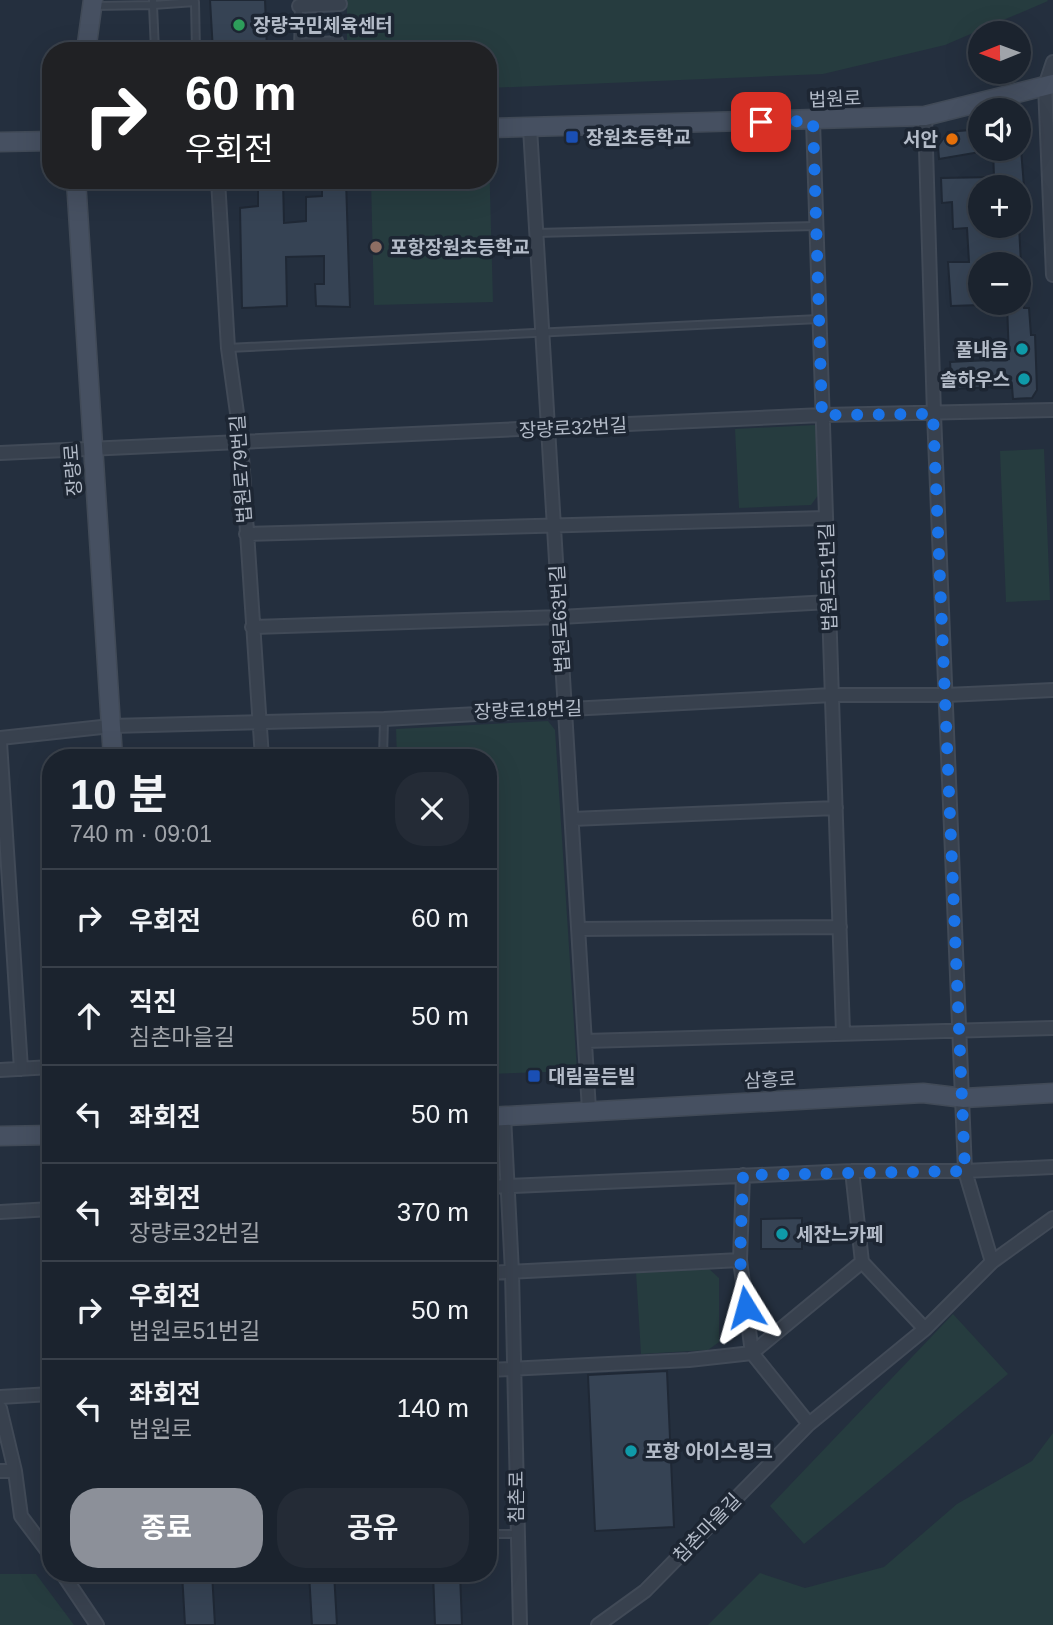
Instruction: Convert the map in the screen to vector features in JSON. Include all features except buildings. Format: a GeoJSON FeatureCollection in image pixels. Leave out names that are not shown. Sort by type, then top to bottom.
{"type":"FeatureCollection","features":[{"type":"Feature","properties":{"kind":"main road"},"geometry":{"type":"LineString","coordinates":[[87,42],[93,3]]}},
{"type":"Feature","properties":{"kind":"main road","name":"법원로"},"geometry":{"type":"LineString","coordinates":[[497,128],[925,116],[1049,85]]}},
{"type":"Feature","properties":{"kind":"main road"},"geometry":{"type":"LineString","coordinates":[[0,142],[42,141]]}},
{"type":"Feature","properties":{"kind":"main road","name":"장량로"},"geometry":{"type":"LineString","coordinates":[[77,189],[112,749]]}},
{"type":"Feature","properties":{"kind":"main road","name":"삼흥로"},"geometry":{"type":"LineString","coordinates":[[497,1116],[923,1093],[964,1098],[1053,1093]]}},
{"type":"Feature","properties":{"kind":"main road"},"geometry":{"type":"LineString","coordinates":[[0,1136],[42,1135]]}},
{"type":"Feature","properties":{"kind":"street"},"geometry":{"type":"LineString","coordinates":[[299,3],[340,4]]}},
{"type":"Feature","properties":{"kind":"street"},"geometry":{"type":"LineString","coordinates":[[1053,62],[1049,85],[1053,275]]}},
{"type":"Feature","properties":{"kind":"street"},"geometry":{"type":"LineString","coordinates":[[925,116],[933,414],[965,1171],[992,1262]]}},
{"type":"Feature","properties":{"kind":"street","name":"법원로51번길"},"geometry":{"type":"LineString","coordinates":[[813,121],[843,1033]]}},
{"type":"Feature","properties":{"kind":"street","name":"법원로63번길"},"geometry":{"type":"LineString","coordinates":[[530,128],[589,1110]]}},
{"type":"Feature","properties":{"kind":"street","name":"법원로79번길"},"geometry":{"type":"LineString","coordinates":[[219,189],[228,348],[241,442],[262,749]]}},
{"type":"Feature","properties":{"kind":"street","name":"장량로32번길"},"geometry":{"type":"LineString","coordinates":[[0,453],[822,415],[1053,410]]}},
{"type":"Feature","properties":{"kind":"street"},"geometry":{"type":"LineString","coordinates":[[246,534],[826,518]]}},
{"type":"Feature","properties":{"kind":"street"},"geometry":{"type":"LineString","coordinates":[[252,627],[560,617],[829,602]]}},
{"type":"Feature","properties":{"kind":"street","name":"장량로18번길"},"geometry":{"type":"LineString","coordinates":[[0,740],[111,726],[260,720],[384,719],[832,695],[946,695],[1053,690]]}},
{"type":"Feature","properties":{"kind":"street"},"geometry":{"type":"LineString","coordinates":[[0,740],[22,1069]]}},
{"type":"Feature","properties":{"kind":"street"},"geometry":{"type":"LineString","coordinates":[[572,819],[836,808]]}},
{"type":"Feature","properties":{"kind":"street"},"geometry":{"type":"LineString","coordinates":[[578,929],[840,927]]}},
{"type":"Feature","properties":{"kind":"street"},"geometry":{"type":"LineString","coordinates":[[585,1041],[843,1033],[959,1033],[1053,1028]]}},
{"type":"Feature","properties":{"kind":"street"},"geometry":{"type":"LineString","coordinates":[[0,1070],[42,1068]]}},
{"type":"Feature","properties":{"kind":"street","name":"침촌로"},"geometry":{"type":"LineString","coordinates":[[497,1123],[506,1186],[512,1272],[520,1625]]}},
{"type":"Feature","properties":{"kind":"street"},"geometry":{"type":"LineString","coordinates":[[497,1186],[852,1171],[965,1171],[1053,1167]]}},
{"type":"Feature","properties":{"kind":"street"},"geometry":{"type":"LineString","coordinates":[[852,1171],[862,1262],[925,1329]]}},
{"type":"Feature","properties":{"kind":"street"},"geometry":{"type":"LineString","coordinates":[[743,1175],[740,1260],[752,1353],[809,1424]]}},
{"type":"Feature","properties":{"kind":"street"},"geometry":{"type":"LineString","coordinates":[[0,1212],[42,1210]]}},
{"type":"Feature","properties":{"kind":"street","name":"침촌마을길"},"geometry":{"type":"LineString","coordinates":[[598,1625],[645,1591],[809,1424],[925,1329],[992,1262],[1053,1218]]}},
{"type":"Feature","properties":{"kind":"street"},"geometry":{"type":"LineString","coordinates":[[497,1273],[740,1260]]}},
{"type":"Feature","properties":{"kind":"street"},"geometry":{"type":"LineString","coordinates":[[497,1370],[689,1360],[752,1353],[862,1262]]}},
{"type":"Feature","properties":{"kind":"street"},"geometry":{"type":"LineString","coordinates":[[0,1397],[42,1395]]}},
{"type":"Feature","properties":{"kind":"street"},"geometry":{"type":"LineString","coordinates":[[0,1408],[15,1471],[21,1516],[42,1542]]}},
{"type":"Feature","properties":{"kind":"street"},"geometry":{"type":"LineString","coordinates":[[0,1471],[15,1471]]}},
{"type":"Feature","properties":{"kind":"street"},"geometry":{"type":"LineString","coordinates":[[68,1582],[97,1625]]}},
{"type":"Feature","properties":{"kind":"lane"},"geometry":{"type":"LineString","coordinates":[[153,2],[155,42]]}},
{"type":"Feature","properties":{"kind":"lane"},"geometry":{"type":"LineString","coordinates":[[93,3],[195,2],[196,42]]}},
{"type":"Feature","properties":{"kind":"lane"},"geometry":{"type":"LineString","coordinates":[[299,3],[299,42],[339,40]]}},
{"type":"Feature","properties":{"kind":"lane"},"geometry":{"type":"LineString","coordinates":[[536,233],[816,226]]}},
{"type":"Feature","properties":{"kind":"lane"},"geometry":{"type":"LineString","coordinates":[[228,348],[819,319]]}},
{"type":"Feature","properties":{"kind":"lane"},"geometry":{"type":"LineString","coordinates":[[383,749],[384,719]]}},
{"type":"Feature","properties":{"kind":"lane"},"geometry":{"type":"LineString","coordinates":[[497,1534],[516,1534]]}},
{"type":"Feature","properties":{"kind":"green space"},"geometry":{"type":"Polygon","coordinates":[[[347,0],[1048,1],[1001,21],[968,21],[968,35],[945,45],[823,74],[497,88],[497,42],[347,42],[347,0]]]}},
{"type":"Feature","properties":{"kind":"green space"},"geometry":{"type":"Polygon","coordinates":[[[371,189],[490,189],[493,302],[374,305],[371,189]]]}},
{"type":"Feature","properties":{"kind":"green space"},"geometry":{"type":"Polygon","coordinates":[[[815,425],[818,430],[819,494],[811,505],[739,508],[735,429],[815,425]]]}},
{"type":"Feature","properties":{"kind":"green space"},"geometry":{"type":"Polygon","coordinates":[[[1044,449],[1050,600],[1006,602],[1000,451],[1044,449]]]}},
{"type":"Feature","properties":{"kind":"green space"},"geometry":{"type":"Polygon","coordinates":[[[548,721],[555,730],[577,1071],[497,1074],[497,749],[397,749],[396,729],[548,721]]]}},
{"type":"Feature","properties":{"kind":"green space"},"geometry":{"type":"Polygon","coordinates":[[[708,1268],[719,1278],[719,1342],[708,1350],[641,1354],[636,1272],[708,1268]]]}},
{"type":"Feature","properties":{"kind":"green space"},"geometry":{"type":"Polygon","coordinates":[[[953,1314],[1008,1374],[804,1544],[770,1506],[953,1314]]]}},
{"type":"Feature","properties":{"kind":"green space"},"geometry":{"type":"Polygon","coordinates":[[[1053,1433],[1053,1625],[708,1625],[760,1573],[805,1588],[884,1567],[957,1504],[1032,1461],[1053,1433]]]}},
{"type":"Feature","properties":{"kind":"green space"},"geometry":{"type":"Polygon","coordinates":[[[0,1574],[36,1574],[74,1625],[0,1625],[0,1574]]]}},
{"type":"Feature","properties":{"kind":"place","name":"장량국민체육센터"},"geometry":{"type":"Point","coordinates":[239,25]}},
{"type":"Feature","properties":{"kind":"place","name":"장원초등학교"},"geometry":{"type":"Point","coordinates":[572,137]}},
{"type":"Feature","properties":{"kind":"place","name":"서안"},"geometry":{"type":"Point","coordinates":[952,139]}},
{"type":"Feature","properties":{"kind":"place","name":"포항장원초등학교"},"geometry":{"type":"Point","coordinates":[376,247]}},
{"type":"Feature","properties":{"kind":"place","name":"풀내음"},"geometry":{"type":"Point","coordinates":[1022,349]}},
{"type":"Feature","properties":{"kind":"place","name":"솔하우스"},"geometry":{"type":"Point","coordinates":[1024,379]}},
{"type":"Feature","properties":{"kind":"place","name":"대림골든빌"},"geometry":{"type":"Point","coordinates":[534,1076]}},
{"type":"Feature","properties":{"kind":"place","name":"세잔느카페"},"geometry":{"type":"Point","coordinates":[782,1234]}},
{"type":"Feature","properties":{"kind":"place","name":"포항 아이스링크"},"geometry":{"type":"Point","coordinates":[631,1451]}},
{"type":"Feature","properties":{"kind":"route"},"geometry":{"type":"LineString","coordinates":[[746,1307],[740,1260],[743,1175],[965,1171],[933,414],[822,415],[813,121],[761,122]]}}]}
